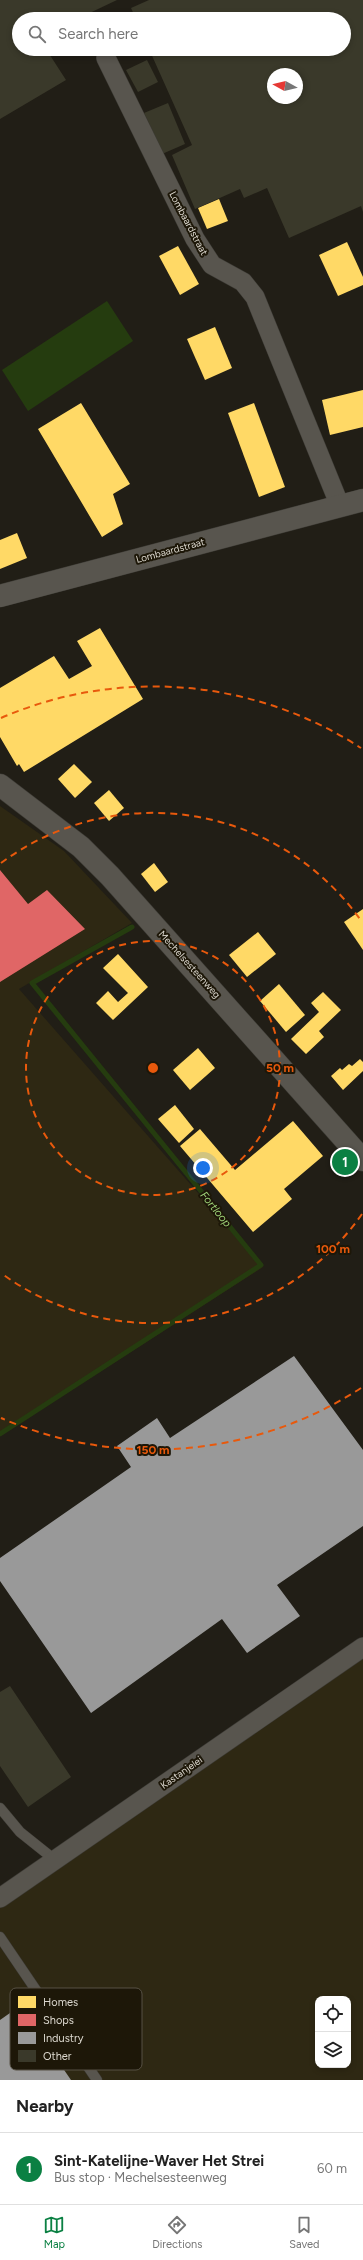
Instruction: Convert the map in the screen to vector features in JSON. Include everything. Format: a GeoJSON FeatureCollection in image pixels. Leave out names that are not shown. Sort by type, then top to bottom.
{"type":"FeatureCollection","features":[{"type":"Feature","properties":{"kind":"street","name":"Lombaardstraat"},"geometry":{"type":"LineString","coordinates":[[106,58],[195,239],[212,265],[243,282],[255,297],[340,506]]}},
{"type":"Feature","properties":{"kind":"street","name":"Lombaardstraat"},"geometry":{"type":"LineString","coordinates":[[0,596],[363,500]]}},
{"type":"Feature","properties":{"kind":"street","name":"Mechelsesteenweg"},"geometry":{"type":"LineString","coordinates":[[0,786],[81,847],[110,876],[363,1160]]}},
{"type":"Feature","properties":{"kind":"street","name":"Kastanjelei"},"geometry":{"type":"LineString","coordinates":[[0,1898],[363,1647]]}},
{"type":"Feature","properties":{"kind":"lane"},"geometry":{"type":"LineString","coordinates":[[0,1808],[20,1832],[55,1860]]}},
{"type":"Feature","properties":{"kind":"lane"},"geometry":{"type":"LineString","coordinates":[[0,1937],[35,1988]]}},
{"type":"Feature","properties":{"kind":"lane"},"geometry":{"type":"LineString","coordinates":[[90,2070],[97,2080]]}},
{"type":"Feature","properties":{"kind":"shaded area"},"geometry":{"type":"Polygon","coordinates":[[[107,301],[133,341],[28,411],[2,370],[107,301]]]}},
{"type":"Feature","properties":{"kind":"shaded area"},"geometry":{"type":"Polygon","coordinates":[[[0,806],[64,851],[132,923],[19,989],[263,1267],[0,1436],[0,806]]]}},
{"type":"Feature","properties":{"kind":"shaded area"},"geometry":{"type":"Polygon","coordinates":[[[363,1642],[363,2080],[0,2080],[0,1887],[363,1642]]]}},
{"type":"Feature","properties":{"kind":"building: Homes"},"geometry":{"type":"Polygon","coordinates":[[[219,199],[228,221],[207,229],[198,208],[219,199]]]}},
{"type":"Feature","properties":{"kind":"building: Homes"},"geometry":{"type":"Polygon","coordinates":[[[347,242],[363,277],[363,285],[338,296],[319,255],[347,242]]]}},
{"type":"Feature","properties":{"kind":"building: Homes"},"geometry":{"type":"Polygon","coordinates":[[[178,246],[199,284],[180,295],[159,256],[178,246]]]}},
{"type":"Feature","properties":{"kind":"building: Homes"},"geometry":{"type":"Polygon","coordinates":[[[215,327],[232,368],[205,380],[187,339],[215,327]]]}},
{"type":"Feature","properties":{"kind":"building: Homes"},"geometry":{"type":"Polygon","coordinates":[[[363,390],[363,427],[330,435],[322,400],[363,390]]]}},
{"type":"Feature","properties":{"kind":"building: Homes"},"geometry":{"type":"Polygon","coordinates":[[[81,403],[130,484],[113,494],[123,524],[102,537],[38,429],[81,403]]]}},
{"type":"Feature","properties":{"kind":"building: Homes"},"geometry":{"type":"Polygon","coordinates":[[[254,403],[285,487],[259,497],[228,413],[254,403]]]}},
{"type":"Feature","properties":{"kind":"building: Homes"},"geometry":{"type":"Polygon","coordinates":[[[17,533],[27,558],[0,569],[0,540],[17,533]]]}},
{"type":"Feature","properties":{"kind":"building: Homes"},"geometry":{"type":"Polygon","coordinates":[[[100,628],[143,699],[24,772],[19,764],[17,766],[0,737],[0,688],[54,656],[69,679],[92,666],[77,641],[100,628]]]}},
{"type":"Feature","properties":{"kind":"building: Homes"},"geometry":{"type":"Polygon","coordinates":[[[74,764],[92,782],[75,798],[58,779],[74,764]]]}},
{"type":"Feature","properties":{"kind":"building: Homes"},"geometry":{"type":"Polygon","coordinates":[[[109,790],[124,808],[109,821],[94,803],[109,790]]]}},
{"type":"Feature","properties":{"kind":"building: Homes"},"geometry":{"type":"Polygon","coordinates":[[[154,863],[168,882],[155,892],[141,874],[154,863]]]}},
{"type":"Feature","properties":{"kind":"building: Homes"},"geometry":{"type":"Polygon","coordinates":[[[363,909],[363,950],[344,922],[363,909]]]}},
{"type":"Feature","properties":{"kind":"building: Homes"},"geometry":{"type":"Polygon","coordinates":[[[258,932],[276,954],[247,977],[229,955],[258,932]]]}},
{"type":"Feature","properties":{"kind":"building: Homes"},"geometry":{"type":"Polygon","coordinates":[[[118,954],[148,987],[113,1020],[96,1003],[108,991],[118,1002],[128,993],[103,968],[118,954]]]}},
{"type":"Feature","properties":{"kind":"building: Homes"},"geometry":{"type":"Polygon","coordinates":[[[279,984],[305,1015],[286,1032],[260,1001],[279,984]]]}},
{"type":"Feature","properties":{"kind":"building: Homes"},"geometry":{"type":"Polygon","coordinates":[[[323,992],[341,1010],[319,1031],[324,1037],[306,1054],[291,1039],[319,1012],[311,1003],[323,992]]]}},
{"type":"Feature","properties":{"kind":"building: Homes"},"geometry":{"type":"Polygon","coordinates":[[[198,1048],[215,1068],[190,1090],[173,1070],[198,1048]]]}},
{"type":"Feature","properties":{"kind":"building: Homes"},"geometry":{"type":"Polygon","coordinates":[[[360,1059],[363,1062],[363,1071],[343,1090],[331,1076],[340,1068],[342,1070],[349,1064],[352,1066],[360,1059]]]}},
{"type":"Feature","properties":{"kind":"building: Homes"},"geometry":{"type":"Polygon","coordinates":[[[175,1105],[194,1129],[179,1143],[158,1119],[175,1105]]]}},
{"type":"Feature","properties":{"kind":"building: Homes"},"geometry":{"type":"Polygon","coordinates":[[[293,1121],[323,1156],[284,1189],[292,1199],[253,1232],[180,1146],[200,1129],[235,1170],[293,1121]]]}},
{"type":"Feature","properties":{"kind":"building: Shops"},"geometry":{"type":"Polygon","coordinates":[[[0,870],[28,904],[47,890],[85,929],[0,982],[0,870]]]}},
{"type":"Feature","properties":{"kind":"building: Industry"},"geometry":{"type":"Polygon","coordinates":[[[294,1356],[363,1450],[363,1526],[277,1585],[300,1616],[247,1653],[222,1619],[91,1713],[0,1581],[0,1558],[131,1467],[117,1446],[157,1418],[170,1438],[294,1356]]]}},
{"type":"Feature","properties":{"kind":"building: Industry"},"geometry":{"type":"Polygon","coordinates":[[[10,2013],[10,2070],[64,2070],[71,2080],[0,2080],[0,2020],[10,2013]]]}},
{"type":"Feature","properties":{"kind":"building: Other"},"geometry":{"type":"Polygon","coordinates":[[[0,0],[117,0],[92,12],[12,12],[12,56],[51,56],[66,80],[0,119],[0,0]]]}},
{"type":"Feature","properties":{"kind":"building: Other"},"geometry":{"type":"Polygon","coordinates":[[[149,0],[363,0],[363,212],[361,206],[289,238],[267,188],[244,198],[240,189],[195,209],[172,155],[192,145],[152,56],[351,56],[351,12],[133,12],[131,8],[149,0]]]}},
{"type":"Feature","properties":{"kind":"building: Other"},"geometry":{"type":"Polygon","coordinates":[[[147,60],[158,82],[138,92],[126,70],[147,60]]]}},
{"type":"Feature","properties":{"kind":"building: Other"},"geometry":{"type":"Polygon","coordinates":[[[168,103],[185,144],[162,154],[144,113],[168,103]]]}},
{"type":"Feature","properties":{"kind":"building: Other"},"geometry":{"type":"Polygon","coordinates":[[[10,1686],[71,1777],[28,1807],[0,1766],[0,1692],[10,1686]]]}},
{"type":"Feature","properties":{"kind":"waterway","name":"Fortloop"},"geometry":{"type":"LineString","coordinates":[[0,1434],[261,1265],[32,983],[132,927]]}},
{"type":"Feature","properties":{"kind":"place","name":"Sint-Katelijne-Waver Het Strei"},"geometry":{"type":"Point","coordinates":[345,1162]}}]}
